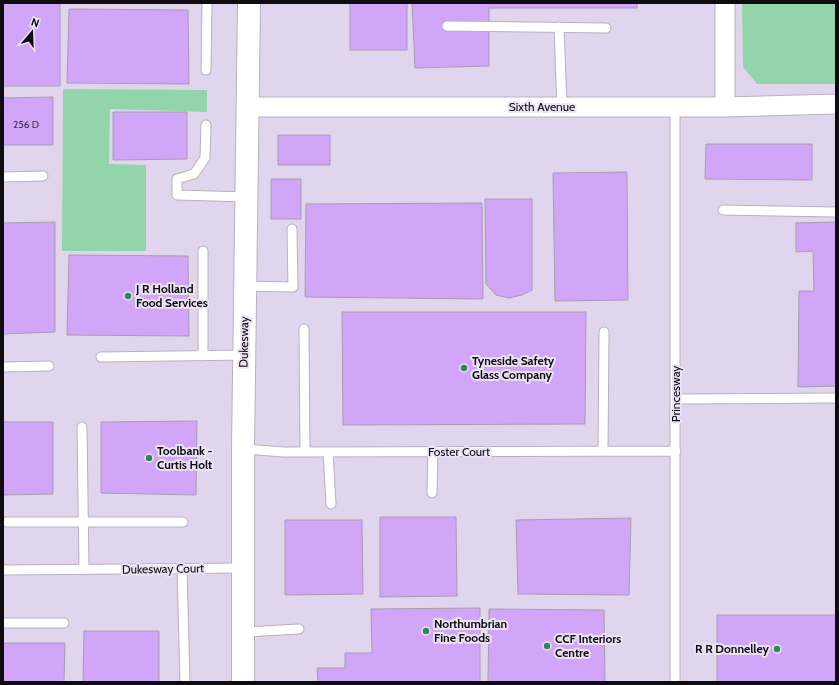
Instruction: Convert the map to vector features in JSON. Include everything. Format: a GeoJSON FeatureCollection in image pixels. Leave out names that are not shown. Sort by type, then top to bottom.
{"type":"FeatureCollection","features":[{"type":"Feature","properties":{"kind":"street","name":"Dukesway"},"geometry":{"type":"LineString","coordinates":[[243,682],[242,568],[248,3]]}},
{"type":"Feature","properties":{"kind":"street"},"geometry":{"type":"LineString","coordinates":[[725,3],[725,106]]}},
{"type":"Feature","properties":{"kind":"street","name":"Sixth Avenue"},"geometry":{"type":"LineString","coordinates":[[248,107],[675,107],[836,104]]}},
{"type":"Feature","properties":{"kind":"lane"},"geometry":{"type":"LineString","coordinates":[[206,70],[207,3]]}},
{"type":"Feature","properties":{"kind":"lane"},"geometry":{"type":"LineString","coordinates":[[447,26],[606,28]]}},
{"type":"Feature","properties":{"kind":"lane"},"geometry":{"type":"LineString","coordinates":[[559,27],[562,107]]}},
{"type":"Feature","properties":{"kind":"lane","name":"Princesway"},"geometry":{"type":"LineString","coordinates":[[675,107],[675,682]]}},
{"type":"Feature","properties":{"kind":"lane"},"geometry":{"type":"LineString","coordinates":[[206,125],[205,158],[194,174],[177,179],[177,195],[246,197]]}},
{"type":"Feature","properties":{"kind":"lane"},"geometry":{"type":"LineString","coordinates":[[3,177],[43,176]]}},
{"type":"Feature","properties":{"kind":"lane"},"geometry":{"type":"LineString","coordinates":[[724,210],[836,212]]}},
{"type":"Feature","properties":{"kind":"lane"},"geometry":{"type":"LineString","coordinates":[[245,286],[293,287],[292,229]]}},
{"type":"Feature","properties":{"kind":"lane"},"geometry":{"type":"LineString","coordinates":[[203,251],[203,356]]}},
{"type":"Feature","properties":{"kind":"lane"},"geometry":{"type":"LineString","coordinates":[[304,329],[305,452]]}},
{"type":"Feature","properties":{"kind":"lane"},"geometry":{"type":"LineString","coordinates":[[603,451],[604,332]]}},
{"type":"Feature","properties":{"kind":"lane"},"geometry":{"type":"LineString","coordinates":[[101,357],[244,355]]}},
{"type":"Feature","properties":{"kind":"lane"},"geometry":{"type":"LineString","coordinates":[[3,367],[49,366]]}},
{"type":"Feature","properties":{"kind":"lane"},"geometry":{"type":"LineString","coordinates":[[676,399],[836,398]]}},
{"type":"Feature","properties":{"kind":"lane"},"geometry":{"type":"LineString","coordinates":[[82,427],[84,570]]}},
{"type":"Feature","properties":{"kind":"lane","name":"Foster Court"},"geometry":{"type":"LineString","coordinates":[[243,449],[305,452],[676,451]]}},
{"type":"Feature","properties":{"kind":"lane"},"geometry":{"type":"LineString","coordinates":[[328,452],[331,504]]}},
{"type":"Feature","properties":{"kind":"lane"},"geometry":{"type":"LineString","coordinates":[[432,493],[433,452]]}},
{"type":"Feature","properties":{"kind":"lane"},"geometry":{"type":"LineString","coordinates":[[7,522],[183,522]]}},
{"type":"Feature","properties":{"kind":"lane"},"geometry":{"type":"LineString","coordinates":[[182,568],[185,682]]}},
{"type":"Feature","properties":{"kind":"lane","name":"Dukesway Court"},"geometry":{"type":"LineString","coordinates":[[3,570],[242,568]]}},
{"type":"Feature","properties":{"kind":"lane"},"geometry":{"type":"LineString","coordinates":[[3,623],[64,623]]}},
{"type":"Feature","properties":{"kind":"lane"},"geometry":{"type":"LineString","coordinates":[[243,632],[299,630]]}},
{"type":"Feature","properties":{"kind":"shaded area"},"geometry":{"type":"Polygon","coordinates":[[[3,3],[836,3],[836,682],[3,682],[3,3]]]}},
{"type":"Feature","properties":{"kind":"green space"},"geometry":{"type":"Polygon","coordinates":[[[742,3],[836,3],[836,84],[757,84],[743,67],[742,3]]]}},
{"type":"Feature","properties":{"kind":"green space"},"geometry":{"type":"Polygon","coordinates":[[[63,89],[207,90],[207,112],[110,109],[109,164],[146,165],[146,251],[62,251],[63,89]]]}},
{"type":"Feature","properties":{"kind":"building"},"geometry":{"type":"Polygon","coordinates":[[[3,3],[60,3],[60,86],[3,86],[3,3]]]}},
{"type":"Feature","properties":{"kind":"building"},"geometry":{"type":"Polygon","coordinates":[[[350,3],[407,3],[407,50],[350,50],[350,3]]]}},
{"type":"Feature","properties":{"kind":"building"},"geometry":{"type":"Polygon","coordinates":[[[412,3],[637,3],[637,8],[489,8],[489,66],[415,68],[412,3]]]}},
{"type":"Feature","properties":{"kind":"building"},"geometry":{"type":"Polygon","coordinates":[[[69,9],[188,10],[189,84],[67,83],[69,9]]]}},
{"type":"Feature","properties":{"kind":"building"},"geometry":{"type":"Polygon","coordinates":[[[53,97],[53,145],[3,145],[3,98],[53,97]]]}},
{"type":"Feature","properties":{"kind":"building"},"geometry":{"type":"Polygon","coordinates":[[[113,112],[187,112],[187,159],[113,160],[113,112]]]}},
{"type":"Feature","properties":{"kind":"building"},"geometry":{"type":"Polygon","coordinates":[[[278,135],[330,135],[330,165],[278,165],[278,135]]]}},
{"type":"Feature","properties":{"kind":"building"},"geometry":{"type":"Polygon","coordinates":[[[706,144],[812,144],[812,180],[705,179],[706,144]]]}},
{"type":"Feature","properties":{"kind":"building"},"geometry":{"type":"Polygon","coordinates":[[[627,172],[628,300],[555,301],[553,173],[627,172]]]}},
{"type":"Feature","properties":{"kind":"building"},"geometry":{"type":"Polygon","coordinates":[[[271,179],[301,179],[301,219],[271,219],[271,179]]]}},
{"type":"Feature","properties":{"kind":"building"},"geometry":{"type":"Polygon","coordinates":[[[485,199],[532,199],[532,290],[522,295],[509,298],[496,295],[486,284],[485,199]]]}},
{"type":"Feature","properties":{"kind":"building"},"geometry":{"type":"Polygon","coordinates":[[[482,203],[483,299],[305,297],[306,204],[482,203]]]}},
{"type":"Feature","properties":{"kind":"building"},"geometry":{"type":"Polygon","coordinates":[[[55,222],[55,332],[3,334],[3,223],[55,222]]]}},
{"type":"Feature","properties":{"kind":"building"},"geometry":{"type":"Polygon","coordinates":[[[836,222],[836,386],[798,387],[799,291],[814,291],[813,251],[796,252],[796,223],[836,222]]]}},
{"type":"Feature","properties":{"kind":"building","name":"J R Holland Food Services"},"geometry":{"type":"Polygon","coordinates":[[[69,255],[188,256],[189,336],[67,335],[69,255]]]}},
{"type":"Feature","properties":{"kind":"building","name":"Tyneside Safety Glass Company"},"geometry":{"type":"Polygon","coordinates":[[[342,312],[586,312],[585,424],[343,425],[342,312]]]}},
{"type":"Feature","properties":{"kind":"building","name":"Toolbank - Curtis Holt"},"geometry":{"type":"Polygon","coordinates":[[[197,421],[196,495],[101,493],[101,422],[197,421]]]}},
{"type":"Feature","properties":{"kind":"building"},"geometry":{"type":"Polygon","coordinates":[[[3,422],[53,422],[53,494],[3,495],[3,422]]]}},
{"type":"Feature","properties":{"kind":"building"},"geometry":{"type":"Polygon","coordinates":[[[380,517],[456,517],[457,596],[380,597],[380,517]]]}},
{"type":"Feature","properties":{"kind":"building"},"geometry":{"type":"Polygon","coordinates":[[[631,518],[629,595],[518,594],[516,520],[631,518]]]}},
{"type":"Feature","properties":{"kind":"building"},"geometry":{"type":"Polygon","coordinates":[[[285,520],[362,520],[363,594],[285,595],[285,520]]]}},
{"type":"Feature","properties":{"kind":"building","name":"Northumbrian Fine Foods"},"geometry":{"type":"Polygon","coordinates":[[[480,608],[480,682],[318,682],[317,668],[345,668],[345,653],[372,653],[371,609],[480,608]]]}},
{"type":"Feature","properties":{"kind":"building","name":"CCF Interiors Centre"},"geometry":{"type":"Polygon","coordinates":[[[489,609],[604,610],[605,682],[488,682],[489,609]]]}},
{"type":"Feature","properties":{"kind":"building","name":"R R Donnelley"},"geometry":{"type":"Polygon","coordinates":[[[717,615],[836,615],[836,682],[717,682],[717,615]]]}},
{"type":"Feature","properties":{"kind":"building"},"geometry":{"type":"Polygon","coordinates":[[[84,631],[159,631],[159,682],[83,682],[84,631]]]}},
{"type":"Feature","properties":{"kind":"building"},"geometry":{"type":"Polygon","coordinates":[[[3,643],[65,643],[64,682],[3,682],[3,643]]]}},
{"type":"Feature","properties":{"kind":"place","name":"J R Holland Food Services"},"geometry":{"type":"Point","coordinates":[128,296]}},
{"type":"Feature","properties":{"kind":"place","name":"Tyneside Safety Glass Company"},"geometry":{"type":"Point","coordinates":[464,368]}},
{"type":"Feature","properties":{"kind":"place","name":"Toolbank - Curtis Holt"},"geometry":{"type":"Point","coordinates":[149,458]}},
{"type":"Feature","properties":{"kind":"place","name":"Northumbrian Fine Foods"},"geometry":{"type":"Point","coordinates":[426,631]}},
{"type":"Feature","properties":{"kind":"place","name":"CCF Interiors Centre"},"geometry":{"type":"Point","coordinates":[547,646]}},
{"type":"Feature","properties":{"kind":"place","name":"R R Donnelley"},"geometry":{"type":"Point","coordinates":[777,649]}}]}
